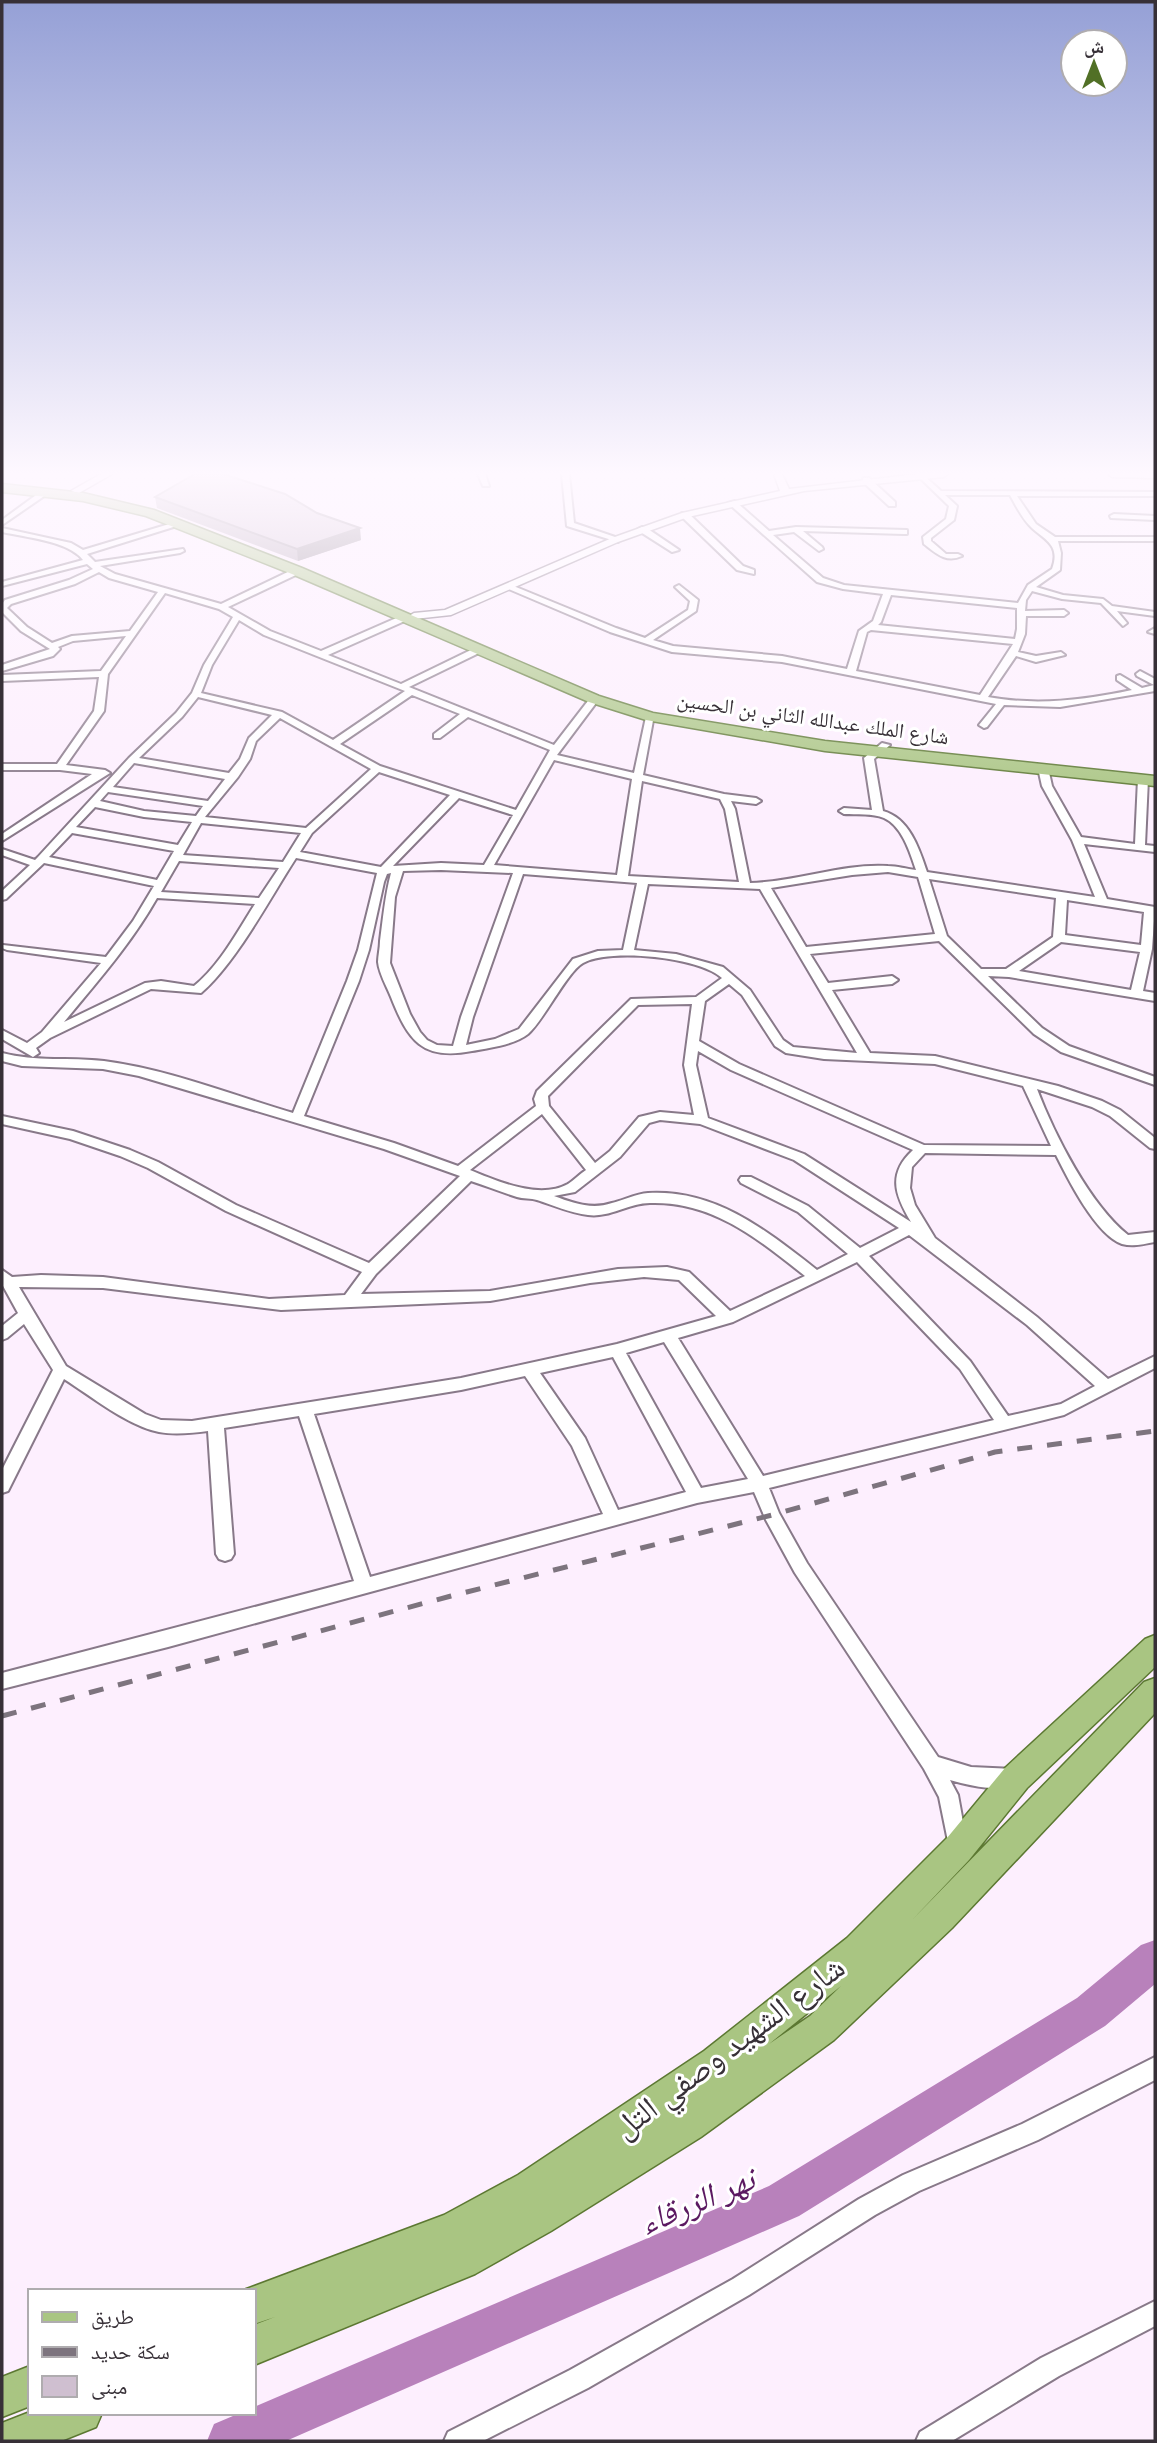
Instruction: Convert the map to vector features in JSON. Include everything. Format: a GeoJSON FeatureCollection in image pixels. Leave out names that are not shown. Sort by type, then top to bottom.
{"type":"FeatureCollection","features":[{"type":"Feature","properties":{"kind":"main road","name":"شارع الملك عبدالله الثاني بن الحسين"},"geometry":{"type":"LineString","coordinates":[[345,588],[353,591]]}},
{"type":"Feature","properties":{"kind":"main road","name":"شارع الملك عبدالله الثاني بن الحسين"},"geometry":{"type":"LineString","coordinates":[[346,588],[478,650],[594,699],[651,717],[779,740],[882,748],[1151,778]]}},
{"type":"Feature","properties":{"kind":"main road","name":"شارع الملك عبدالله الثاني بن الحسين"},"geometry":{"type":"LineString","coordinates":[[409,617],[439,626],[634,705],[732,726],[882,748],[1151,778]]}},
{"type":"Feature","properties":{"kind":"main road","name":"شارع الشهيد وصفي التل"},"geometry":{"type":"LineString","coordinates":[[256,2304],[454,2230],[520,2194],[717,2064],[859,1950],[958,1849],[1016,1778],[1155,1648]]}},
{"type":"Feature","properties":{"kind":"main road"},"geometry":{"type":"LineString","coordinates":[[1105,1692],[1144,1704]]}},
{"type":"Feature","properties":{"kind":"main road","name":"شارع الشهيد وصفي التل"},"geometry":{"type":"LineString","coordinates":[[256,2344],[461,2260],[538,2218],[688,2124],[822,2028],[940,1916],[1144,1704]]}},
{"type":"Feature","properties":{"kind":"main road"},"geometry":{"type":"LineString","coordinates":[[798,2001],[822,2028]]}},
{"type":"Feature","properties":{"kind":"main road"},"geometry":{"type":"LineString","coordinates":[[2,2397],[28,2387]]}},
{"type":"Feature","properties":{"kind":"main road"},"geometry":{"type":"LineString","coordinates":[[8,2441],[77,2415]]}},
{"type":"Feature","properties":{"kind":"street"},"geometry":{"type":"LineString","coordinates":[[2,668],[56,649],[24,629],[2,608],[8,602],[53,588]]}},
{"type":"Feature","properties":{"kind":"street"},"geometry":{"type":"LineString","coordinates":[[160,588],[222,607],[267,633],[554,753],[724,797],[756,801]]}},
{"type":"Feature","properties":{"kind":"street"},"geometry":{"type":"LineString","coordinates":[[222,607],[262,588]]}},
{"type":"Feature","properties":{"kind":"street"},"geometry":{"type":"LineString","coordinates":[[320,654],[409,617],[447,612],[506,588]]}},
{"type":"Feature","properties":{"kind":"street"},"geometry":{"type":"LineString","coordinates":[[510,588],[613,631],[671,649],[782,659],[982,699],[1030,705],[1071,705],[1155,688]]}},
{"type":"Feature","properties":{"kind":"street"},"geometry":{"type":"LineString","coordinates":[[646,641],[692,611],[694,600],[680,588]]}},
{"type":"Feature","properties":{"kind":"street"},"geometry":{"type":"LineString","coordinates":[[854,588],[1064,613]]}},
{"type":"Feature","properties":{"kind":"street"},"geometry":{"type":"LineString","coordinates":[[60,767],[99,711],[104,674],[164,589]]}},
{"type":"Feature","properties":{"kind":"street"},"geometry":{"type":"LineString","coordinates":[[982,699],[1018,642],[1022,610],[1030,589],[1066,597],[1099,599],[1111,608],[1123,623]]}},
{"type":"Feature","properties":{"kind":"street"},"geometry":{"type":"LineString","coordinates":[[851,671],[863,631],[877,622],[888,591]]}},
{"type":"Feature","properties":{"kind":"street"},"geometry":{"type":"LineString","coordinates":[[1111,608],[1155,614]]}},
{"type":"Feature","properties":{"kind":"street"},"geometry":{"type":"LineString","coordinates":[[439,626],[447,612]]}},
{"type":"Feature","properties":{"kind":"street"},"geometry":{"type":"LineString","coordinates":[[2,897],[132,760],[179,715],[196,694],[208,665],[237,617]]}},
{"type":"Feature","properties":{"kind":"street"},"geometry":{"type":"LineString","coordinates":[[870,627],[1018,642]]}},
{"type":"Feature","properties":{"kind":"street"},"geometry":{"type":"LineString","coordinates":[[51,646],[72,639],[135,633]]}},
{"type":"Feature","properties":{"kind":"street"},"geometry":{"type":"LineString","coordinates":[[332,745],[406,690],[478,650]]}},
{"type":"Feature","properties":{"kind":"street"},"geometry":{"type":"LineString","coordinates":[[1013,653],[1041,659],[1061,655]]}},
{"type":"Feature","properties":{"kind":"street"},"geometry":{"type":"LineString","coordinates":[[2,678],[104,674]]}},
{"type":"Feature","properties":{"kind":"street"},"geometry":{"type":"LineString","coordinates":[[1140,674],[1155,683]]}},
{"type":"Feature","properties":{"kind":"street"},"geometry":{"type":"LineString","coordinates":[[1120,678],[1140,691]]}},
{"type":"Feature","properties":{"kind":"street"},"geometry":{"type":"LineString","coordinates":[[196,694],[279,714],[377,768],[516,813]]}},
{"type":"Feature","properties":{"kind":"street"},"geometry":{"type":"LineString","coordinates":[[487,868],[516,813],[554,753],[594,699]]}},
{"type":"Feature","properties":{"kind":"street"},"geometry":{"type":"LineString","coordinates":[[984,725],[1002,702]]}},
{"type":"Feature","properties":{"kind":"street"},"geometry":{"type":"LineString","coordinates":[[46,1035],[109,961],[138,922],[198,820],[245,760],[252,740],[279,714]]}},
{"type":"Feature","properties":{"kind":"street"},"geometry":{"type":"LineString","coordinates":[[437,736],[465,715]]}},
{"type":"Feature","properties":{"kind":"street"},"geometry":{"type":"LineString","coordinates":[[622,878],[638,775],[651,717]]}},
{"type":"Feature","properties":{"kind":"street"},"geometry":{"type":"LineString","coordinates":[[877,813],[868,761],[882,748]]}},
{"type":"Feature","properties":{"kind":"street"},"geometry":{"type":"LineString","coordinates":[[132,760],[233,777]]}},
{"type":"Feature","properties":{"kind":"street"},"geometry":{"type":"LineString","coordinates":[[4,770],[60,767],[117,776]]}},
{"type":"Feature","properties":{"kind":"street"},"geometry":{"type":"LineString","coordinates":[[28,1048],[46,1035],[149,986],[197,990],[209,980],[229,953],[307,831],[377,768]]}},
{"type":"Feature","properties":{"kind":"street"},"geometry":{"type":"LineString","coordinates":[[1043,768],[1047,786],[1077,840],[1102,901]]}},
{"type":"Feature","properties":{"kind":"street"},"geometry":{"type":"LineString","coordinates":[[2,838],[101,773]]}},
{"type":"Feature","properties":{"kind":"street"},"geometry":{"type":"LineString","coordinates":[[1140,847],[1151,778]]}},
{"type":"Feature","properties":{"kind":"street"},"geometry":{"type":"LineString","coordinates":[[107,789],[209,804]]}},
{"type":"Feature","properties":{"kind":"street"},"geometry":{"type":"LineString","coordinates":[[297,1118],[330,1046],[360,961],[383,871],[458,793]]}},
{"type":"Feature","properties":{"kind":"street"},"geometry":{"type":"LineString","coordinates":[[724,797],[730,809],[745,886]]}},
{"type":"Feature","properties":{"kind":"street"},"geometry":{"type":"LineString","coordinates":[[93,803],[144,814],[307,831]]}},
{"type":"Feature","properties":{"kind":"street"},"geometry":{"type":"LineString","coordinates":[[844,811],[889,816],[905,833],[914,848],[942,937],[1038,1031],[1065,1049],[1155,1078]]}},
{"type":"Feature","properties":{"kind":"street"},"geometry":{"type":"LineString","coordinates":[[68,829],[178,854],[284,865]]}},
{"type":"Feature","properties":{"kind":"street"},"geometry":{"type":"LineString","coordinates":[[1077,840],[1155,849]]}},
{"type":"Feature","properties":{"kind":"street"},"geometry":{"type":"LineString","coordinates":[[2,852],[158,889],[261,901]]}},
{"type":"Feature","properties":{"kind":"street"},"geometry":{"type":"LineString","coordinates":[[292,854],[383,871],[424,866],[487,868],[643,881],[745,886],[794,884],[863,869],[888,869],[1102,901],[1153,910],[1136,994]]}},
{"type":"Feature","properties":{"kind":"street"},"geometry":{"type":"LineString","coordinates":[[398,869],[390,897],[384,951],[389,979],[415,1034],[435,1049],[458,1050],[498,1042],[523,1032],[577,961],[598,954],[628,953],[676,957],[719,969],[746,992],[770,1031],[790,1050],[824,1055],[935,1060],[1028,1083],[1097,1104],[1115,1114],[1155,1145]]}},
{"type":"Feature","properties":{"kind":"street"},"geometry":{"type":"LineString","coordinates":[[458,1050],[467,1017],[519,871]]}},
{"type":"Feature","properties":{"kind":"street"},"geometry":{"type":"LineString","coordinates":[[628,953],[643,881]]}},
{"type":"Feature","properties":{"kind":"street"},"geometry":{"type":"LineString","coordinates":[[764,886],[866,1057]]}},
{"type":"Feature","properties":{"kind":"street"},"geometry":{"type":"LineString","coordinates":[[1059,938],[1062,895]]}},
{"type":"Feature","properties":{"kind":"street"},"geometry":{"type":"LineString","coordinates":[[804,951],[942,937]]}},
{"type":"Feature","properties":{"kind":"street"},"geometry":{"type":"LineString","coordinates":[[1009,973],[1059,938],[1146,949]]}},
{"type":"Feature","properties":{"kind":"street"},"geometry":{"type":"LineString","coordinates":[[7,947],[109,961]]}},
{"type":"Feature","properties":{"kind":"street"},"geometry":{"type":"LineString","coordinates":[[978,972],[1009,973],[1155,997]]}},
{"type":"Feature","properties":{"kind":"street"},"geometry":{"type":"LineString","coordinates":[[594,1171],[543,1107],[540,1099],[542,1094],[635,1002],[699,1000],[729,978]]}},
{"type":"Feature","properties":{"kind":"street"},"geometry":{"type":"LineString","coordinates":[[825,988],[892,980]]}},
{"type":"Feature","properties":{"kind":"street"},"geometry":{"type":"LineString","coordinates":[[699,1000],[690,1065],[702,1120]]}},
{"type":"Feature","properties":{"kind":"street"},"geometry":{"type":"LineString","coordinates":[[2,1034],[28,1048],[36,1061]]}},
{"type":"Feature","properties":{"kind":"street"},"geometry":{"type":"LineString","coordinates":[[694,1043],[747,1072],[922,1149],[1060,1151]]}},
{"type":"Feature","properties":{"kind":"street"},"geometry":{"type":"LineString","coordinates":[[2,1057],[103,1065],[141,1072],[297,1118],[466,1172],[520,1193],[591,1211],[645,1199],[682,1200],[705,1205],[740,1220],[816,1277]]}},
{"type":"Feature","properties":{"kind":"street"},"geometry":{"type":"LineString","coordinates":[[1028,1083],[1034,1102],[1060,1151],[1084,1191],[1117,1234],[1130,1240],[1155,1237]]}},
{"type":"Feature","properties":{"kind":"street"},"geometry":{"type":"LineString","coordinates":[[349,1300],[371,1270],[466,1172],[543,1107]]}},
{"type":"Feature","properties":{"kind":"street"},"geometry":{"type":"LineString","coordinates":[[535,1195],[570,1189],[615,1154],[644,1120],[660,1116],[702,1120],[799,1157],[931,1242],[1032,1321],[1107,1387]]}},
{"type":"Feature","properties":{"kind":"street"},"geometry":{"type":"LineString","coordinates":[[2,1119],[73,1135],[125,1153],[153,1165],[232,1208],[371,1270]]}},
{"type":"Feature","properties":{"kind":"street"},"geometry":{"type":"LineString","coordinates":[[922,1149],[904,1168],[904,1194],[931,1242]]}},
{"type":"Feature","properties":{"kind":"street"},"geometry":{"type":"LineString","coordinates":[[746,1180],[803,1209],[860,1256],[965,1365],[1005,1424]]}},
{"type":"Feature","properties":{"kind":"street"},"geometry":{"type":"LineString","coordinates":[[728,1318],[684,1276],[676,1272],[632,1273],[489,1296],[260,1304],[82,1280],[6,1279],[61,1370],[123,1410],[160,1426],[192,1427],[461,1384],[617,1350],[728,1318],[860,1256],[909,1229]]}},
{"type":"Feature","properties":{"kind":"street"},"geometry":{"type":"LineString","coordinates":[[2,1334],[26,1314]]}},
{"type":"Feature","properties":{"kind":"street"},"geometry":{"type":"LineString","coordinates":[[668,1335],[759,1484],[772,1515],[801,1568],[931,1763],[948,1795],[958,1849]]}},
{"type":"Feature","properties":{"kind":"street"},"geometry":{"type":"LineString","coordinates":[[617,1350],[697,1496]]}},
{"type":"Feature","properties":{"kind":"street"},"geometry":{"type":"LineString","coordinates":[[2,1681],[697,1496],[759,1484],[1064,1409],[1085,1401],[1155,1362]]}},
{"type":"Feature","properties":{"kind":"street"},"geometry":{"type":"LineString","coordinates":[[528,1368],[579,1443],[614,1519]]}},
{"type":"Feature","properties":{"kind":"street"},"geometry":{"type":"LineString","coordinates":[[2,1486],[61,1370]]}},
{"type":"Feature","properties":{"kind":"street"},"geometry":{"type":"LineString","coordinates":[[305,1409],[364,1586]]}},
{"type":"Feature","properties":{"kind":"street"},"geometry":{"type":"LineString","coordinates":[[216,1424],[225,1554]]}},
{"type":"Feature","properties":{"kind":"street"},"geometry":{"type":"LineString","coordinates":[[931,1763],[955,1774],[974,1778],[1016,1778]]}},
{"type":"Feature","properties":{"kind":"street"},"geometry":{"type":"LineString","coordinates":[[457,2441],[579,2379],[741,2287],[900,2189],[1030,2133],[1155,2068]]}},
{"type":"Feature","properties":{"kind":"street"},"geometry":{"type":"LineString","coordinates":[[929,2441],[1050,2367],[1155,2313]]}},
{"type":"Feature","properties":{"kind":"waterway","name":"نهر الزرقاء"},"geometry":{"type":"LineString","coordinates":[[231,2441],[784,2201],[1091,2012],[1155,1959]]}},
{"type":"Feature","properties":{"kind":"railway"},"geometry":{"type":"LineString","coordinates":[[2,1716],[451,1596],[772,1515],[995,1452],[1155,1431]]}}]}
